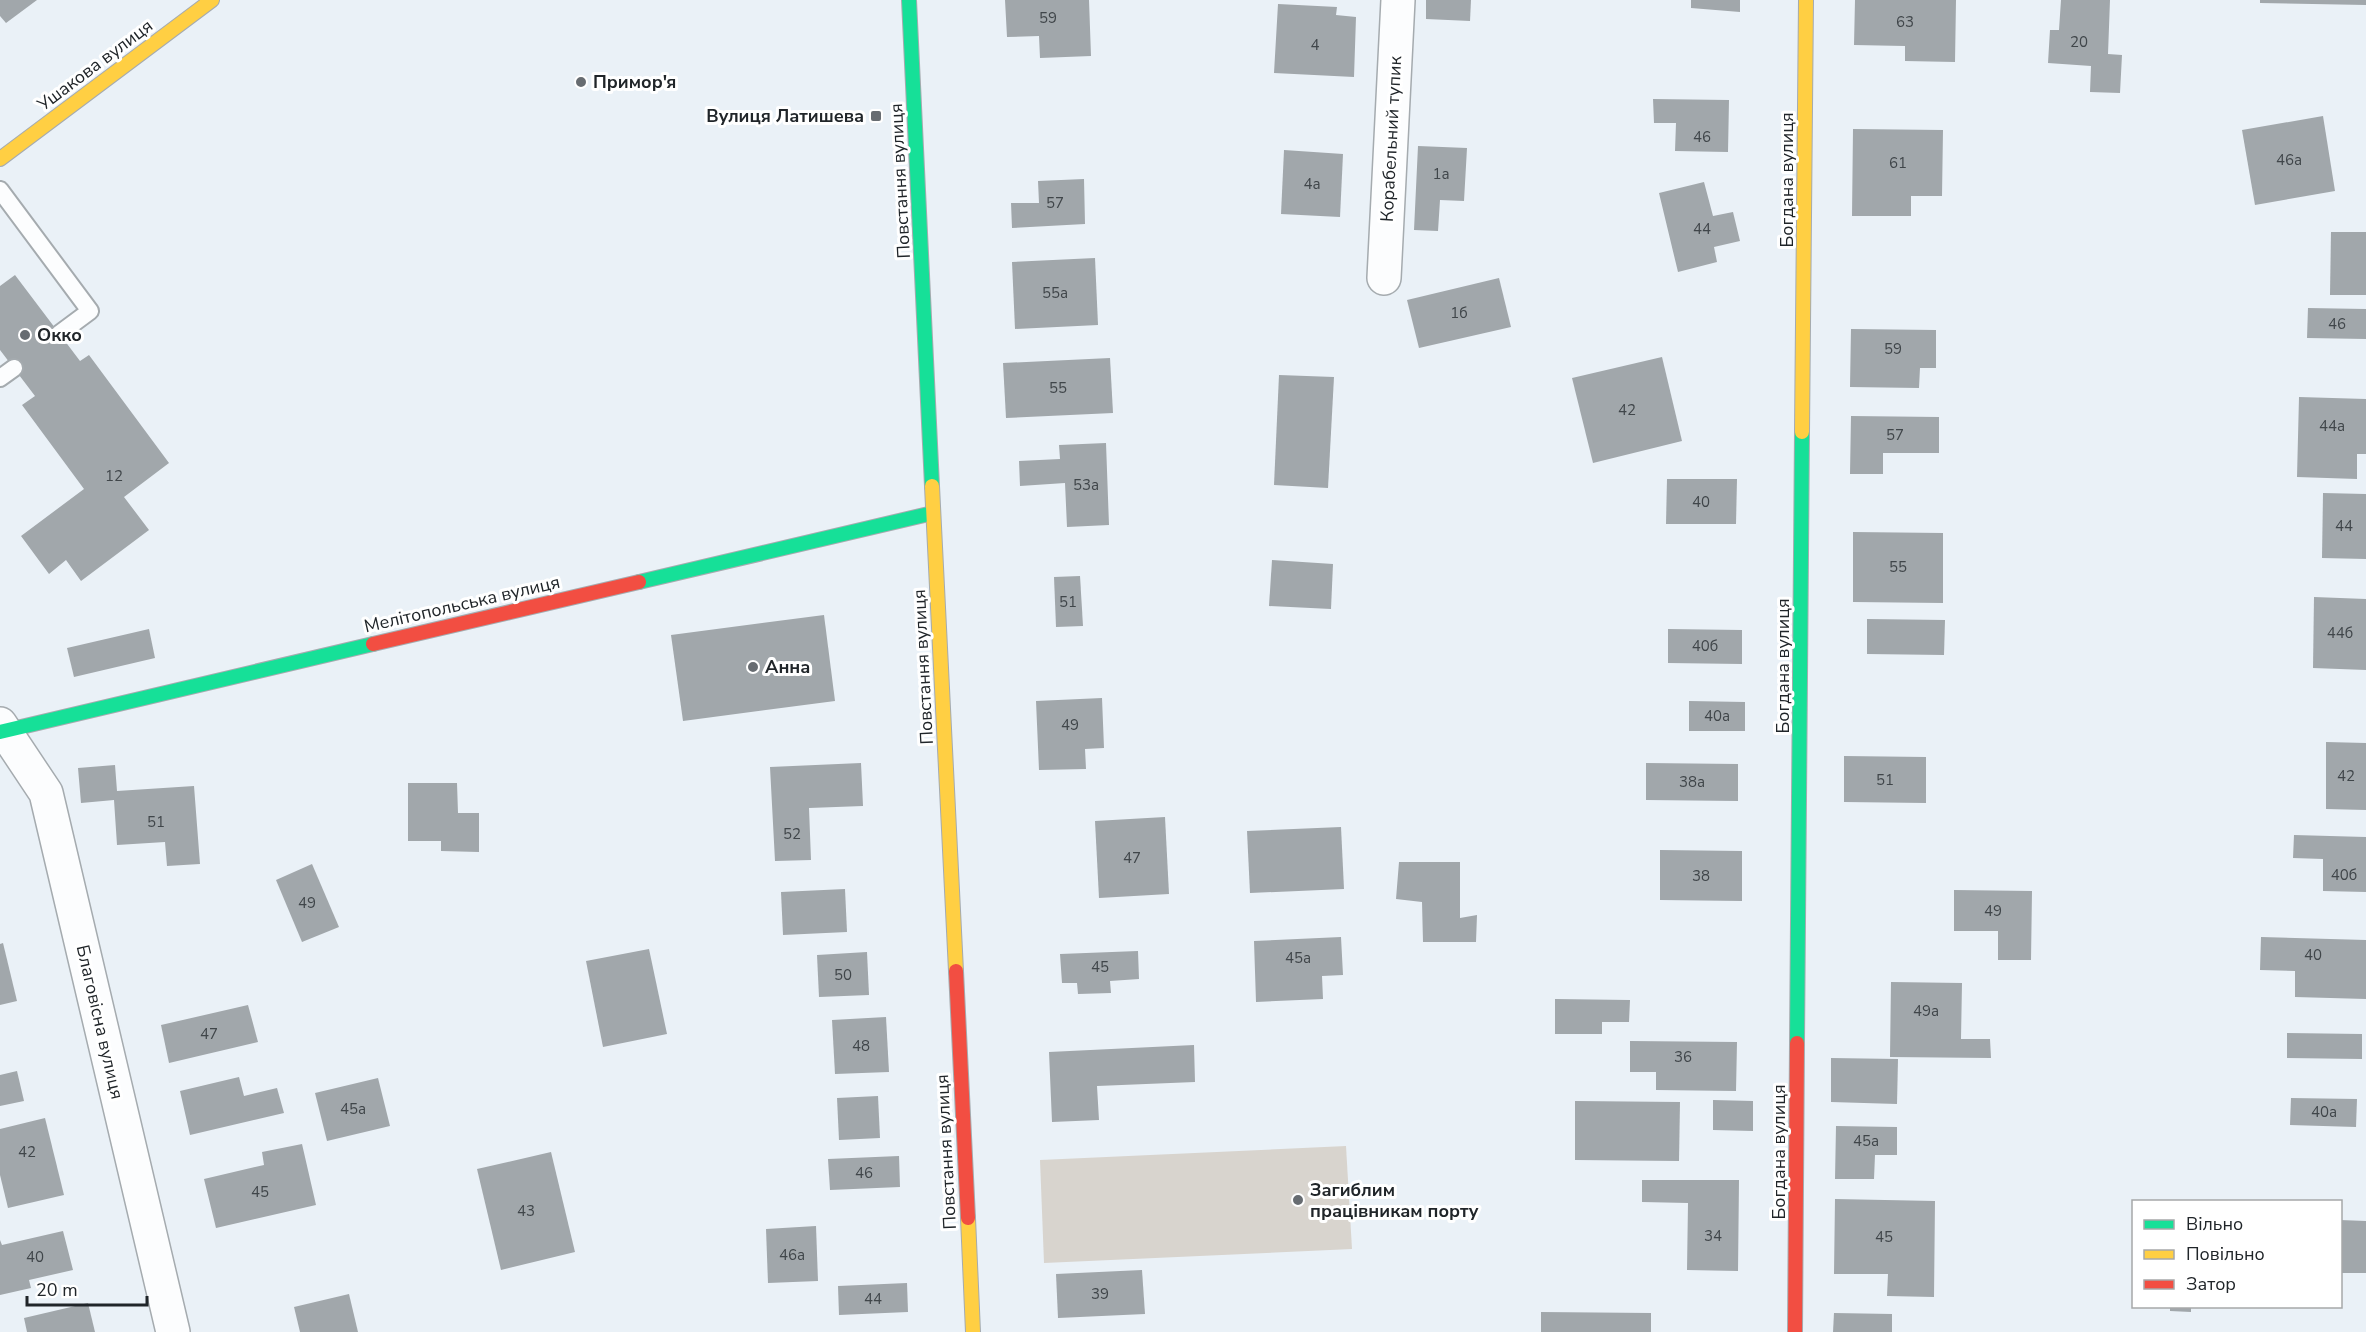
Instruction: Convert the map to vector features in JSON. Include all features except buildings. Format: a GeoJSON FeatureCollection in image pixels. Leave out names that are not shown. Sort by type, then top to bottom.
{"type":"FeatureCollection","features":[{"type":"Feature","properties":{"kind":"street","name":"Ушакова вулиця"},"geometry":{"type":"LineString","coordinates":[[0,159],[212,0]]}},
{"type":"Feature","properties":{"kind":"street","name":"Повстання вулиця"},"geometry":{"type":"LineString","coordinates":[[909,0],[973,1332]]}},
{"type":"Feature","properties":{"kind":"street","name":"Корабельний тупик"},"geometry":{"type":"LineString","coordinates":[[1384,278],[1398,0]]}},
{"type":"Feature","properties":{"kind":"street","name":"Богдана вулиця"},"geometry":{"type":"LineString","coordinates":[[1795,1332],[1806,0]]}},
{"type":"Feature","properties":{"kind":"street","name":"Мелітопольська вулиця"},"geometry":{"type":"LineString","coordinates":[[1,729],[933,513]]}},
{"type":"Feature","properties":{"kind":"street","name":"Благовісна вулиця"},"geometry":{"type":"LineString","coordinates":[[1,729],[46,793],[173,1332]]}},
{"type":"Feature","properties":{"kind":"lane"},"geometry":{"type":"LineString","coordinates":[[0,190],[90,311],[60,334]]}},
{"type":"Feature","properties":{"kind":"shaded area"},"geometry":{"type":"Polygon","coordinates":[[[1346,1146],[1352,1249],[1044,1263],[1040,1160],[1346,1146]]]}},
{"type":"Feature","properties":{"kind":"traffic: fast"},"geometry":{"type":"LineString","coordinates":[[909,0],[932,486]]}},
{"type":"Feature","properties":{"kind":"traffic: fast"},"geometry":{"type":"LineString","coordinates":[[1797,1043],[1802,432]]}},
{"type":"Feature","properties":{"kind":"traffic: fast"},"geometry":{"type":"LineString","coordinates":[[639,582],[933,513]]}},
{"type":"Feature","properties":{"kind":"traffic: fast"},"geometry":{"type":"LineString","coordinates":[[0,732],[373,644]]}},
{"type":"Feature","properties":{"kind":"traffic: slow"},"geometry":{"type":"LineString","coordinates":[[0,159],[212,0]]}},
{"type":"Feature","properties":{"kind":"traffic: slow"},"geometry":{"type":"LineString","coordinates":[[1802,432],[1806,0]]}},
{"type":"Feature","properties":{"kind":"traffic: slow"},"geometry":{"type":"LineString","coordinates":[[932,486],[956,971]]}},
{"type":"Feature","properties":{"kind":"traffic: slow"},"geometry":{"type":"LineString","coordinates":[[968,1218],[973,1332]]}},
{"type":"Feature","properties":{"kind":"traffic: jam"},"geometry":{"type":"LineString","coordinates":[[373,644],[639,582]]}},
{"type":"Feature","properties":{"kind":"traffic: jam"},"geometry":{"type":"LineString","coordinates":[[956,971],[968,1218]]}},
{"type":"Feature","properties":{"kind":"traffic: jam"},"geometry":{"type":"LineString","coordinates":[[1795,1332],[1797,1043]]}},
{"type":"Feature","properties":{"kind":"place","name":"Примор'я"},"geometry":{"type":"Point","coordinates":[581,82]}},
{"type":"Feature","properties":{"kind":"place","name":"Вулиця Латишева"},"geometry":{"type":"Point","coordinates":[876,116]}},
{"type":"Feature","properties":{"kind":"place","name":"Окко"},"geometry":{"type":"Point","coordinates":[25,335]}},
{"type":"Feature","properties":{"kind":"place","name":"Анна"},"geometry":{"type":"Point","coordinates":[753,667]}},
{"type":"Feature","properties":{"kind":"place","name":"Загиблим працівникам порту"},"geometry":{"type":"Point","coordinates":[1298,1200]}}]}
